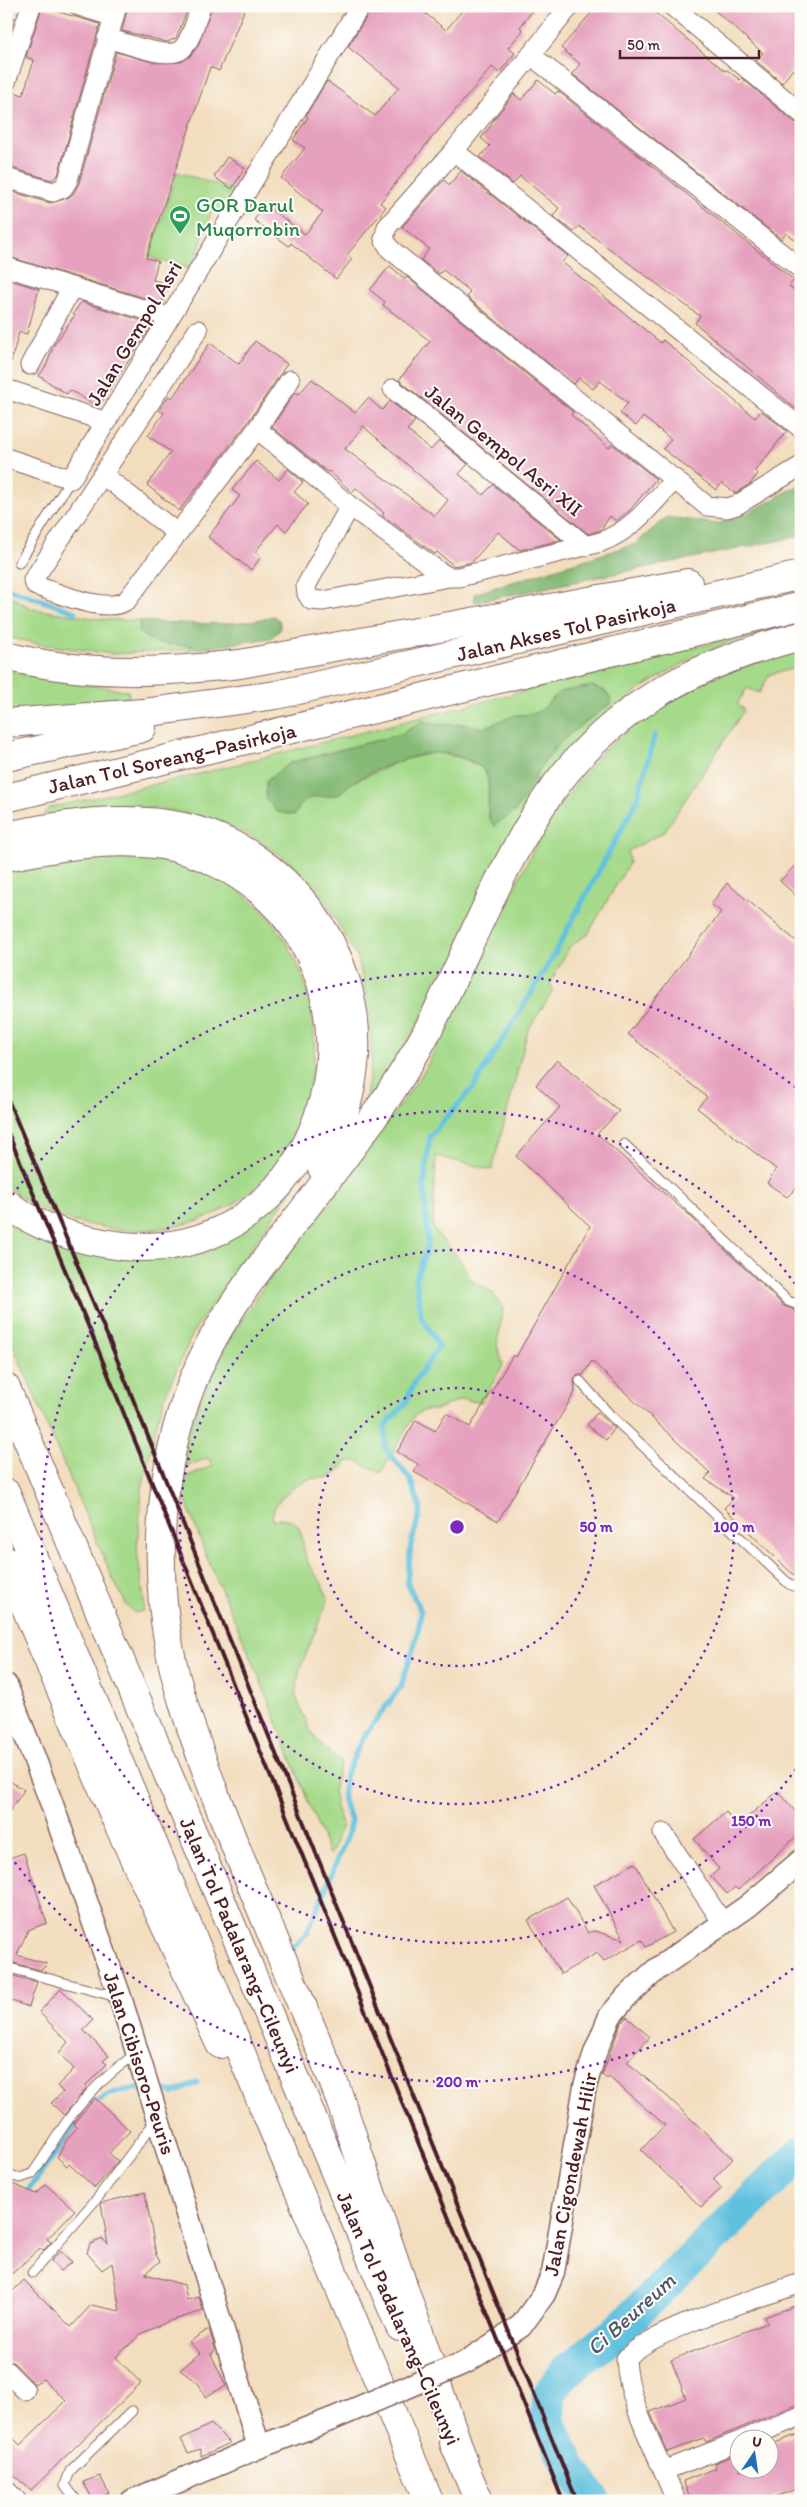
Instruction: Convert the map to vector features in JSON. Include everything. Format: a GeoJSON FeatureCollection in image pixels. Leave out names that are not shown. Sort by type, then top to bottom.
{"type":"FeatureCollection","features":[{"type":"Feature","properties":{"kind":"highway"},"geometry":{"type":"LineString","coordinates":[[6,656],[70,669],[118,672],[216,667],[801,563]]}},
{"type":"Feature","properties":{"kind":"highway","name":"Jalan Akses Tol Pasirkoja"},"geometry":{"type":"LineString","coordinates":[[332,684],[801,575]]}},
{"type":"Feature","properties":{"kind":"highway","name":"Jalan Akses Tol Pasirkoja"},"geometry":{"type":"LineString","coordinates":[[338,719],[801,606]]}},
{"type":"Feature","properties":{"kind":"highway"},"geometry":{"type":"LineString","coordinates":[[463,2460],[335,2087],[278,1952],[196,1744],[175,1674],[168,1643],[162,1584],[162,1530],[167,1475],[180,1417],[212,1339],[235,1302],[275,1246],[372,1120],[409,1063],[522,837],[542,804],[568,771],[622,719],[668,686],[725,660],[801,636]]}},
{"type":"Feature","properties":{"kind":"highway"},"geometry":{"type":"LineString","coordinates":[[6,757],[332,684]]}},
{"type":"Feature","properties":{"kind":"highway","name":"Jalan Tol Soreang–Pasirkoja"},"geometry":{"type":"LineString","coordinates":[[6,723],[96,718],[198,707],[332,684]]}},
{"type":"Feature","properties":{"kind":"highway","name":"Jalan Tol Soreang–Pasirkoja"},"geometry":{"type":"LineString","coordinates":[[6,798],[338,719]]}},
{"type":"Feature","properties":{"kind":"highway"},"geometry":{"type":"LineString","coordinates":[[6,836],[100,821],[157,822],[184,827],[234,846],[262,862],[306,905],[322,928],[336,954],[350,1001],[354,1027],[355,1056],[346,1107],[328,1156],[275,1246]]}},
{"type":"Feature","properties":{"kind":"highway"},"geometry":{"type":"LineString","coordinates":[[6,858],[67,847],[130,842],[164,846],[221,865],[247,880],[273,902],[292,925],[310,952],[321,980],[332,1044],[328,1081],[319,1115],[294,1165],[261,1203],[241,1218],[216,1231],[187,1241],[160,1246],[100,1243],[70,1236],[41,1225],[6,1204]]}},
{"type":"Feature","properties":{"kind":"highway","name":"Jalan Tol Padalarang–Cileunyi"},"geometry":{"type":"LineString","coordinates":[[6,1388],[414,2361],[463,2460],[479,2501]]}},
{"type":"Feature","properties":{"kind":"highway","name":"Jalan Tol Padalarang–Cileunyi"},"geometry":{"type":"LineString","coordinates":[[6,1493],[322,2241],[429,2501]]}},
{"type":"Feature","properties":{"kind":"highway"},"geometry":{"type":"LineString","coordinates":[[6,1561],[195,1992],[256,2121],[322,2241]]}},
{"type":"Feature","properties":{"kind":"highway"},"geometry":{"type":"LineString","coordinates":[[6,1579],[58,1683]]}},
{"type":"Feature","properties":{"kind":"street"},"geometry":{"type":"LineString","coordinates":[[6,82],[31,6]]}},
{"type":"Feature","properties":{"kind":"street"},"geometry":{"type":"LineString","coordinates":[[6,178],[53,192],[63,188],[68,180],[107,38],[116,12],[79,6]]}},
{"type":"Feature","properties":{"kind":"street"},"geometry":{"type":"LineString","coordinates":[[107,38],[163,53],[176,52],[186,43],[201,6]]}},
{"type":"Feature","properties":{"kind":"street","name":"Jalan Gempol Asri"},"geometry":{"type":"LineString","coordinates":[[71,479],[360,6]]}},
{"type":"Feature","properties":{"kind":"street"},"geometry":{"type":"LineString","coordinates":[[570,6],[532,56],[454,151],[387,227],[384,239],[390,249],[708,506],[727,508],[748,499],[801,466]]}},
{"type":"Feature","properties":{"kind":"street"},"geometry":{"type":"LineString","coordinates":[[672,6],[801,113]]}},
{"type":"Feature","properties":{"kind":"street"},"geometry":{"type":"LineString","coordinates":[[532,56],[801,269]]}},
{"type":"Feature","properties":{"kind":"street"},"geometry":{"type":"LineString","coordinates":[[454,151],[801,428]]}},
{"type":"Feature","properties":{"kind":"street"},"geometry":{"type":"LineString","coordinates":[[6,267],[169,317]]}},
{"type":"Feature","properties":{"kind":"street"},"geometry":{"type":"LineString","coordinates":[[30,365],[72,287]]}},
{"type":"Feature","properties":{"kind":"street"},"geometry":{"type":"LineString","coordinates":[[198,330],[32,580],[36,586],[103,606],[121,605],[135,592],[257,429],[290,380]]}},
{"type":"Feature","properties":{"kind":"street"},"geometry":{"type":"LineString","coordinates":[[6,389],[107,422]]}},
{"type":"Feature","properties":{"kind":"street","name":"Jalan Gempol Asri XII"},"geometry":{"type":"LineString","coordinates":[[393,389],[586,546]]}},
{"type":"Feature","properties":{"kind":"street"},"geometry":{"type":"LineString","coordinates":[[257,429],[350,506],[438,571],[449,577]]}},
{"type":"Feature","properties":{"kind":"street"},"geometry":{"type":"LineString","coordinates":[[6,458],[71,479]]}},
{"type":"Feature","properties":{"kind":"street"},"geometry":{"type":"LineString","coordinates":[[103,475],[177,534]]}},
{"type":"Feature","properties":{"kind":"street"},"geometry":{"type":"LineString","coordinates":[[350,506],[306,586],[305,590],[312,600],[323,601],[449,577],[459,577],[586,546],[617,535],[630,527],[675,479]]}},
{"type":"Feature","properties":{"kind":"street","name":"Jalan Cibisoro-Peuris"},"geometry":{"type":"LineString","coordinates":[[6,1685],[50,1799],[120,1997],[259,2447]]}},
{"type":"Feature","properties":{"kind":"street"},"geometry":{"type":"LineString","coordinates":[[663,1834],[723,1924]]}},
{"type":"Feature","properties":{"kind":"street","name":"Jalan Cigondewah Hilir"},"geometry":{"type":"LineString","coordinates":[[132,2501],[466,2362],[521,2326],[544,2294],[553,2273],[585,2086],[595,2053],[610,2016],[626,1996],[656,1970],[723,1924],[801,1861]]}},
{"type":"Feature","properties":{"kind":"street"},"geometry":{"type":"LineString","coordinates":[[676,2501],[634,2394],[627,2371],[626,2359],[637,2348],[664,2333],[801,2283]]}},
{"type":"Feature","properties":{"kind":"street"},"geometry":{"type":"LineString","coordinates":[[6,2371],[25,2390]]}},
{"type":"Feature","properties":{"kind":"street"},"geometry":{"type":"LineString","coordinates":[[766,2430],[801,2416]]}},
{"type":"Feature","properties":{"kind":"street"},"geometry":{"type":"LineString","coordinates":[[664,2470],[730,2444]]}},
{"type":"Feature","properties":{"kind":"street"},"geometry":{"type":"LineString","coordinates":[[6,2490],[17,2501]]}},
{"type":"Feature","properties":{"kind":"lane"},"geometry":{"type":"LineString","coordinates":[[19,564],[71,479]]}},
{"type":"Feature","properties":{"kind":"lane"},"geometry":{"type":"LineString","coordinates":[[624,1144],[788,1301],[801,1306]]}},
{"type":"Feature","properties":{"kind":"lane"},"geometry":{"type":"LineString","coordinates":[[580,1380],[609,1414],[790,1584],[801,1589]]}},
{"type":"Feature","properties":{"kind":"lane"},"geometry":{"type":"LineString","coordinates":[[6,1967],[120,1997]]}},
{"type":"Feature","properties":{"kind":"lane"},"geometry":{"type":"LineString","coordinates":[[6,2174],[20,2178],[32,2174],[67,2120],[92,2091],[113,2070],[139,2061]]}},
{"type":"Feature","properties":{"kind":"lane"},"geometry":{"type":"LineString","coordinates":[[32,2273],[99,2196],[157,2112]]}},
{"type":"Feature","properties":{"kind":"lane"},"geometry":{"type":"LineString","coordinates":[[78,2501],[65,2485],[70,2471],[132,2411]]}},
{"type":"Feature","properties":{"kind":"green space","name":"GOR Darul Muqorrobin"},"geometry":{"type":"Polygon","coordinates":[[[177,172],[234,190],[226,213],[212,209],[192,270],[149,257],[177,172]]]}},
{"type":"Feature","properties":{"kind":"green space"},"geometry":{"type":"Polygon","coordinates":[[[801,484],[801,536],[475,602],[474,594],[635,544],[667,517],[717,524],[750,512],[801,484]]]}},
{"type":"Feature","properties":{"kind":"green space"},"geometry":{"type":"Polygon","coordinates":[[[6,594],[33,609],[100,619],[140,621],[139,633],[157,643],[193,646],[197,649],[113,654],[39,644],[6,637],[6,594]]]}},
{"type":"Feature","properties":{"kind":"green space"},"geometry":{"type":"Polygon","coordinates":[[[273,616],[280,621],[280,630],[271,638],[197,649],[193,646],[157,643],[139,633],[140,621],[224,623],[257,620],[273,616]]]}},
{"type":"Feature","properties":{"kind":"green space"},"geometry":{"type":"Polygon","coordinates":[[[767,629],[767,633],[722,645],[678,666],[637,691],[582,738],[385,1081],[363,1114],[372,1061],[369,1006],[358,959],[318,888],[285,858],[263,843],[248,834],[205,817],[156,808],[100,808],[47,816],[43,814],[49,808],[191,776],[767,629]],[[559,692],[541,710],[533,714],[515,715],[484,728],[467,724],[438,725],[422,721],[401,734],[290,763],[303,800],[311,796],[337,795],[351,783],[400,761],[435,752],[465,759],[482,768],[487,775],[488,818],[515,812],[542,764],[565,737],[610,704],[559,692]]]}},
{"type":"Feature","properties":{"kind":"green space"},"geometry":{"type":"Polygon","coordinates":[[[801,650],[801,667],[770,674],[759,693],[747,688],[737,704],[744,710],[664,832],[628,851],[629,863],[588,934],[570,946],[550,983],[553,991],[528,1030],[492,1170],[436,1156],[434,1230],[459,1258],[472,1281],[492,1292],[503,1308],[497,1345],[503,1365],[481,1403],[462,1399],[436,1410],[425,1410],[414,1416],[381,1473],[357,1461],[347,1461],[331,1477],[304,1481],[284,1495],[275,1507],[273,1520],[284,1519],[292,1521],[297,1525],[308,1563],[322,1584],[328,1600],[300,1669],[295,1694],[308,1726],[318,1742],[341,1762],[334,1787],[335,1804],[342,1825],[329,1855],[254,1664],[207,1558],[178,1480],[212,1466],[208,1458],[178,1469],[195,1413],[227,1342],[266,1283],[329,1204],[425,1070],[482,950],[552,814],[603,751],[647,715],[711,678],[776,656],[801,650]]]}},
{"type":"Feature","properties":{"kind":"green space"},"geometry":{"type":"Polygon","coordinates":[[[6,670],[43,678],[128,691],[130,703],[6,712],[6,670]]]}},
{"type":"Feature","properties":{"kind":"green space"},"geometry":{"type":"Polygon","coordinates":[[[592,686],[605,691],[611,699],[610,704],[557,746],[540,768],[514,812],[494,826],[490,820],[488,781],[482,768],[466,759],[441,753],[404,759],[357,779],[338,795],[307,799],[295,815],[277,812],[266,799],[266,781],[290,763],[401,734],[423,721],[438,725],[467,724],[484,728],[515,715],[533,714],[541,710],[559,692],[592,686]]]}},
{"type":"Feature","properties":{"kind":"green space"},"geometry":{"type":"Polygon","coordinates":[[[118,855],[163,860],[206,873],[233,887],[266,916],[291,950],[307,990],[314,1032],[312,1075],[302,1116],[282,1155],[254,1188],[240,1199],[208,1217],[172,1227],[135,1230],[117,1229],[72,1221],[31,1203],[6,1185],[6,872],[75,858],[118,855]]]}},
{"type":"Feature","properties":{"kind":"green space"},"geometry":{"type":"Polygon","coordinates":[[[294,1187],[195,1329],[166,1393],[156,1426],[142,1489],[137,1550],[144,1601],[143,1611],[135,1613],[127,1606],[112,1577],[6,1329],[6,1222],[50,1243],[126,1258],[294,1187]]]}},
{"type":"Feature","properties":{"kind":"building"},"geometry":{"type":"Polygon","coordinates":[[[128,6],[189,6],[176,38],[167,42],[122,31],[128,6]]]}},
{"type":"Feature","properties":{"kind":"building"},"geometry":{"type":"Polygon","coordinates":[[[212,6],[246,6],[219,71],[210,67],[146,258],[158,261],[153,280],[167,284],[162,303],[6,256],[6,190],[50,203],[67,198],[73,194],[79,183],[116,52],[156,63],[181,62],[190,56],[198,46],[212,6]]]}},
{"type":"Feature","properties":{"kind":"building"},"geometry":{"type":"Polygon","coordinates":[[[373,6],[416,6],[446,30],[466,6],[536,6],[520,27],[523,30],[508,48],[515,53],[499,73],[492,67],[425,146],[380,203],[386,207],[347,255],[352,259],[336,279],[291,243],[289,246],[254,220],[265,205],[305,234],[323,212],[281,178],[305,148],[293,140],[308,117],[306,115],[327,81],[375,116],[399,87],[348,47],[373,6]]]}},
{"type":"Feature","properties":{"kind":"building"},"geometry":{"type":"Polygon","coordinates":[[[597,6],[652,6],[652,10],[725,71],[727,70],[740,80],[742,78],[794,122],[801,124],[801,245],[786,233],[781,239],[572,74],[580,64],[561,48],[597,6]]]}},
{"type":"Feature","properties":{"kind":"building"},"geometry":{"type":"Polygon","coordinates":[[[710,6],[801,6],[801,76],[793,69],[782,83],[756,61],[763,53],[710,6]]]}},
{"type":"Feature","properties":{"kind":"building"},"geometry":{"type":"Polygon","coordinates":[[[42,7],[100,24],[58,175],[52,180],[12,168],[13,164],[6,161],[6,93],[12,91],[23,95],[34,60],[26,57],[42,7]]]}},
{"type":"Feature","properties":{"kind":"building"},"geometry":{"type":"Polygon","coordinates":[[[6,15],[15,18],[6,45],[6,15]]]}},
{"type":"Feature","properties":{"kind":"building"},"geometry":{"type":"Polygon","coordinates":[[[538,80],[555,94],[558,91],[794,280],[789,286],[801,296],[801,413],[695,323],[700,316],[579,226],[574,232],[553,216],[559,208],[520,176],[513,184],[480,157],[490,146],[481,138],[491,123],[514,94],[521,100],[538,80]]]}},
{"type":"Feature","properties":{"kind":"building"},"geometry":{"type":"Polygon","coordinates":[[[227,157],[245,168],[232,189],[214,177],[227,157]]]}},
{"type":"Feature","properties":{"kind":"building"},"geometry":{"type":"Polygon","coordinates":[[[461,171],[568,256],[562,262],[661,343],[663,340],[755,418],[761,411],[787,431],[755,471],[758,474],[750,484],[735,493],[722,483],[716,490],[663,449],[671,439],[643,417],[636,426],[620,413],[628,403],[600,381],[593,389],[579,378],[574,384],[467,297],[470,291],[443,270],[439,274],[421,260],[429,249],[402,227],[444,180],[449,185],[461,171]]]}},
{"type":"Feature","properties":{"kind":"building"},"geometry":{"type":"Polygon","coordinates":[[[390,266],[405,279],[407,277],[573,412],[571,415],[609,448],[612,444],[656,479],[630,510],[616,521],[610,516],[601,530],[588,534],[399,380],[430,341],[383,305],[385,302],[370,290],[390,266]]]}},
{"type":"Feature","properties":{"kind":"building"},"geometry":{"type":"Polygon","coordinates":[[[6,279],[39,289],[27,334],[19,332],[11,362],[6,362],[6,279]]]}},
{"type":"Feature","properties":{"kind":"building"},"geometry":{"type":"Polygon","coordinates":[[[81,302],[153,324],[98,407],[70,390],[67,394],[39,376],[47,364],[54,345],[75,315],[73,314],[81,302]]]}},
{"type":"Feature","properties":{"kind":"building"},"geometry":{"type":"Polygon","coordinates":[[[255,341],[287,364],[248,422],[179,511],[147,485],[171,452],[148,436],[164,413],[159,410],[169,396],[172,398],[210,343],[239,364],[255,341]]]}},
{"type":"Feature","properties":{"kind":"building"},"geometry":{"type":"Polygon","coordinates":[[[312,379],[355,413],[368,398],[382,410],[390,401],[415,421],[407,430],[431,450],[439,441],[468,464],[459,474],[483,495],[493,485],[561,540],[520,550],[498,532],[472,562],[454,566],[437,552],[435,554],[382,515],[384,513],[356,488],[352,492],[329,471],[327,472],[272,427],[295,392],[299,394],[312,379]],[[363,426],[345,449],[435,516],[448,500],[363,426]]]}},
{"type":"Feature","properties":{"kind":"building"},"geometry":{"type":"Polygon","coordinates":[[[256,461],[279,480],[288,469],[303,482],[294,492],[308,504],[286,531],[278,524],[255,552],[261,557],[251,570],[208,537],[240,496],[232,490],[256,461]]]}},
{"type":"Feature","properties":{"kind":"building"},"geometry":{"type":"Polygon","coordinates":[[[801,859],[801,900],[780,881],[801,859]]]}},
{"type":"Feature","properties":{"kind":"building"},"geometry":{"type":"Polygon","coordinates":[[[727,883],[795,940],[801,942],[801,1183],[787,1197],[767,1183],[776,1169],[697,1108],[707,1097],[628,1034],[721,912],[711,904],[727,883]]]}},
{"type":"Feature","properties":{"kind":"building"},"geometry":{"type":"Polygon","coordinates":[[[557,1060],[619,1111],[597,1134],[691,1217],[784,1306],[794,1310],[801,1317],[801,1582],[724,1508],[734,1498],[705,1479],[710,1473],[592,1361],[583,1375],[578,1375],[574,1379],[575,1392],[498,1521],[414,1472],[418,1464],[397,1452],[416,1420],[435,1431],[446,1413],[470,1427],[513,1355],[516,1357],[590,1226],[516,1156],[560,1107],[536,1085],[557,1060]]]}},
{"type":"Feature","properties":{"kind":"building"},"geometry":{"type":"Polygon","coordinates":[[[597,1413],[615,1428],[606,1440],[587,1425],[597,1413]]]}},
{"type":"Feature","properties":{"kind":"building"},"geometry":{"type":"Polygon","coordinates":[[[6,1779],[24,1790],[6,1817],[6,1779]]]}},
{"type":"Feature","properties":{"kind":"building"},"geometry":{"type":"Polygon","coordinates":[[[778,1791],[801,1818],[801,1832],[738,1890],[735,1887],[727,1894],[711,1876],[719,1869],[694,1839],[726,1812],[736,1825],[742,1822],[778,1791]]]}},
{"type":"Feature","properties":{"kind":"building"},"geometry":{"type":"Polygon","coordinates":[[[24,1853],[47,1923],[28,1930],[17,1955],[48,1964],[41,1970],[6,1961],[6,1859],[24,1853]]]}},
{"type":"Feature","properties":{"kind":"building"},"geometry":{"type":"Polygon","coordinates":[[[635,1863],[673,1932],[646,1947],[642,1940],[604,1961],[597,1953],[561,1974],[528,1920],[567,1897],[588,1933],[595,1931],[624,1940],[594,1885],[635,1863]]]}},
{"type":"Feature","properties":{"kind":"building"},"geometry":{"type":"Polygon","coordinates":[[[6,1974],[37,1982],[29,2007],[6,1999],[6,1974]]]}},
{"type":"Feature","properties":{"kind":"building"},"geometry":{"type":"Polygon","coordinates":[[[61,1989],[93,2020],[83,2030],[109,2056],[103,2061],[107,2064],[86,2085],[86,2089],[64,2115],[51,2103],[63,2092],[57,2086],[74,2069],[59,2053],[68,2042],[39,2012],[61,1989]]]}},
{"type":"Feature","properties":{"kind":"building"},"geometry":{"type":"Polygon","coordinates":[[[627,2017],[650,2037],[627,2062],[669,2098],[733,2159],[713,2179],[722,2188],[701,2207],[641,2150],[665,2125],[609,2077],[607,2079],[602,2075],[621,2023],[627,2017]]]}},
{"type":"Feature","properties":{"kind":"building"},"geometry":{"type":"Polygon","coordinates":[[[95,2098],[130,2131],[109,2153],[118,2161],[95,2188],[69,2164],[67,2166],[57,2157],[68,2138],[77,2128],[73,2124],[95,2098]]]}},
{"type":"Feature","properties":{"kind":"building"},"geometry":{"type":"Polygon","coordinates":[[[6,2181],[36,2194],[46,2185],[75,2210],[47,2239],[51,2242],[43,2251],[40,2248],[6,2279],[6,2181]]]}},
{"type":"Feature","properties":{"kind":"building"},"geometry":{"type":"Polygon","coordinates":[[[145,2192],[156,2255],[160,2261],[145,2274],[184,2285],[187,2300],[199,2297],[203,2311],[167,2322],[141,2334],[116,2357],[141,2383],[31,2490],[6,2469],[6,2431],[20,2445],[66,2401],[43,2379],[34,2384],[14,2363],[6,2360],[6,2298],[24,2280],[71,2327],[91,2305],[120,2311],[112,2263],[102,2270],[87,2253],[90,2244],[103,2239],[108,2245],[101,2203],[145,2192]]]}},
{"type":"Feature","properties":{"kind":"building"},"geometry":{"type":"Polygon","coordinates":[[[60,2251],[72,2262],[60,2271],[51,2261],[60,2251]]]}},
{"type":"Feature","properties":{"kind":"building"},"geometry":{"type":"Polygon","coordinates":[[[801,2304],[801,2403],[735,2430],[730,2430],[730,2432],[706,2442],[704,2438],[667,2452],[650,2412],[686,2398],[671,2360],[767,2323],[764,2317],[801,2304]]]}},
{"type":"Feature","properties":{"kind":"building"},"geometry":{"type":"Polygon","coordinates":[[[209,2329],[215,2350],[211,2354],[226,2386],[205,2397],[199,2384],[180,2370],[200,2353],[189,2342],[209,2329]]]}},
{"type":"Feature","properties":{"kind":"building"},"geometry":{"type":"Polygon","coordinates":[[[211,2424],[230,2443],[201,2456],[201,2449],[188,2453],[181,2439],[211,2424]]]}},
{"type":"Feature","properties":{"kind":"building"},"geometry":{"type":"Polygon","coordinates":[[[801,2433],[801,2487],[765,2501],[691,2501],[683,2481],[716,2468],[714,2463],[730,2457],[730,2480],[780,2480],[780,2441],[801,2433]]]}},
{"type":"Feature","properties":{"kind":"building"},"geometry":{"type":"Polygon","coordinates":[[[100,2476],[109,2493],[94,2501],[83,2482],[100,2476]]]}},
{"type":"Feature","properties":{"kind":"waterway"},"geometry":{"type":"LineString","coordinates":[[6,588],[75,612]]}},
{"type":"Feature","properties":{"kind":"waterway"},"geometry":{"type":"LineString","coordinates":[[291,1950],[308,1931],[348,1834],[351,1820],[343,1801],[345,1777],[362,1739],[401,1686],[417,1637],[421,1612],[407,1582],[411,1545],[421,1509],[410,1479],[385,1448],[385,1426],[405,1404],[414,1383],[439,1346],[421,1316],[416,1278],[428,1245],[424,1184],[430,1136],[473,1088],[550,962],[637,800],[655,735]]}},
{"type":"Feature","properties":{"kind":"waterway"},"geometry":{"type":"LineString","coordinates":[[154,2089],[174,2093],[197,2083]]}},
{"type":"Feature","properties":{"kind":"waterway"},"geometry":{"type":"LineString","coordinates":[[92,2103],[117,2091],[142,2088]]}},
{"type":"Feature","properties":{"kind":"waterway"},"geometry":{"type":"LineString","coordinates":[[24,2196],[79,2121]]}},
{"type":"Feature","properties":{"kind":"waterway","name":"Ci Beureum"},"geometry":{"type":"LineString","coordinates":[[594,2501],[571,2469],[548,2420],[549,2395],[565,2372],[615,2333],[801,2153]]}},
{"type":"Feature","properties":{"kind":"railway"},"geometry":{"type":"LineString","coordinates":[[6,1095],[112,1347],[577,2501]]}},
{"type":"Feature","properties":{"kind":"railway"},"geometry":{"type":"LineString","coordinates":[[6,1128],[97,1347],[563,2501]]}},
{"type":"Feature","properties":{"kind":"place","name":"GOR Darul Muqorrobin"},"geometry":{"type":"Point","coordinates":[180,235]}}]}
